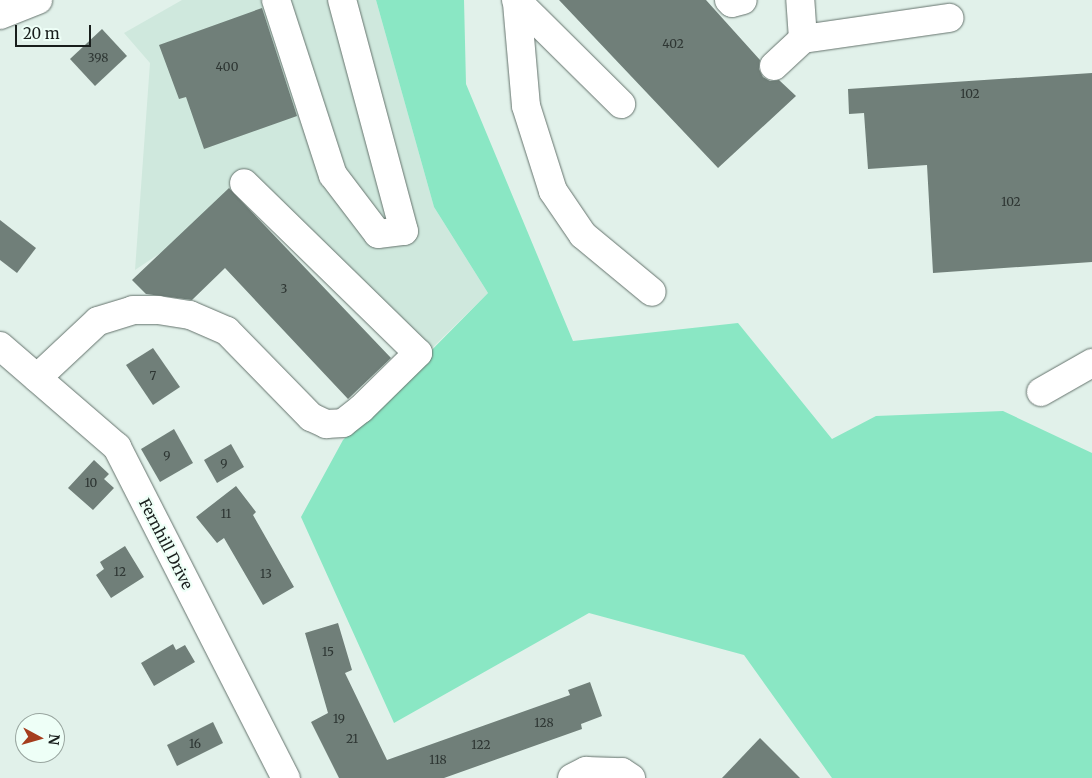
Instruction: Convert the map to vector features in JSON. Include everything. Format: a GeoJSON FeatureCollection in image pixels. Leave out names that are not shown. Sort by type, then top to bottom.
{"type":"FeatureCollection","features":[{"type":"Feature","properties":{"kind":"street"},"geometry":{"type":"LineString","coordinates":[[0,15],[38,0]]}},
{"type":"Feature","properties":{"kind":"street"},"geometry":{"type":"LineString","coordinates":[[276,0],[333,176],[378,234],[404,231],[342,0]]}},
{"type":"Feature","properties":{"kind":"street"},"geometry":{"type":"LineString","coordinates":[[729,0],[732,3],[743,0]]}},
{"type":"Feature","properties":{"kind":"street"},"geometry":{"type":"LineString","coordinates":[[800,0],[803,39]]}},
{"type":"Feature","properties":{"kind":"street"},"geometry":{"type":"LineString","coordinates":[[516,2],[621,104]]}},
{"type":"Feature","properties":{"kind":"street"},"geometry":{"type":"LineString","coordinates":[[516,2],[526,106],[553,191],[583,234],[652,292]]}},
{"type":"Feature","properties":{"kind":"street"},"geometry":{"type":"LineString","coordinates":[[774,66],[803,39],[949,18]]}},
{"type":"Feature","properties":{"kind":"street"},"geometry":{"type":"LineString","coordinates":[[37,378],[98,321],[133,310],[158,310],[190,315],[227,331],[311,417],[326,424],[343,423],[361,409],[418,353],[244,184]]}},
{"type":"Feature","properties":{"kind":"street","name":"Fernhill Drive"},"geometry":{"type":"LineString","coordinates":[[0,346],[117,447],[286,778]]}},
{"type":"Feature","properties":{"kind":"street"},"geometry":{"type":"LineString","coordinates":[[1041,392],[1092,363]]}},
{"type":"Feature","properties":{"kind":"street"},"geometry":{"type":"LineString","coordinates":[[572,778],[586,771],[622,772],[631,778]]}},
{"type":"Feature","properties":{"kind":"shaded area"},"geometry":{"type":"Polygon","coordinates":[[[182,0],[376,0],[434,207],[488,293],[426,354],[259,187],[135,270],[150,63],[124,33],[182,0]]]}},
{"type":"Feature","properties":{"kind":"green space"},"geometry":{"type":"Polygon","coordinates":[[[376,0],[464,0],[466,84],[573,341],[738,323],[832,439],[876,416],[1003,411],[1092,453],[1092,778],[832,778],[744,655],[589,613],[394,723],[301,517],[343,440],[488,293],[434,207],[376,0]]]}},
{"type":"Feature","properties":{"kind":"building"},"geometry":{"type":"Polygon","coordinates":[[[559,0],[706,0],[760,60],[759,69],[763,77],[770,81],[779,80],[796,96],[718,168],[559,0]]]}},
{"type":"Feature","properties":{"kind":"building"},"geometry":{"type":"Polygon","coordinates":[[[262,8],[297,116],[204,149],[186,97],[179,99],[159,45],[262,8]]]}},
{"type":"Feature","properties":{"kind":"building"},"geometry":{"type":"Polygon","coordinates":[[[102,29],[127,56],[95,86],[70,59],[102,29]]]}},
{"type":"Feature","properties":{"kind":"building"},"geometry":{"type":"Polygon","coordinates":[[[1092,73],[1092,262],[933,273],[927,165],[868,169],[864,113],[849,114],[848,89],[1092,73]]]}},
{"type":"Feature","properties":{"kind":"building"},"geometry":{"type":"Polygon","coordinates":[[[229,188],[391,358],[348,399],[225,268],[192,300],[146,294],[132,280],[229,188]]]}},
{"type":"Feature","properties":{"kind":"building"},"geometry":{"type":"Polygon","coordinates":[[[0,220],[36,248],[17,273],[0,260],[0,220]]]}},
{"type":"Feature","properties":{"kind":"building"},"geometry":{"type":"Polygon","coordinates":[[[153,348],[180,387],[153,405],[126,365],[153,348]]]}},
{"type":"Feature","properties":{"kind":"building"},"geometry":{"type":"Polygon","coordinates":[[[174,429],[193,463],[160,482],[141,449],[174,429]]]}},
{"type":"Feature","properties":{"kind":"building"},"geometry":{"type":"Polygon","coordinates":[[[231,444],[244,467],[217,483],[204,460],[231,444]]]}},
{"type":"Feature","properties":{"kind":"building"},"geometry":{"type":"Polygon","coordinates":[[[94,460],[109,474],[104,479],[114,488],[93,510],[68,488],[94,460]]]}},
{"type":"Feature","properties":{"kind":"building"},"geometry":{"type":"Polygon","coordinates":[[[236,486],[256,512],[253,515],[294,587],[263,605],[224,538],[217,543],[196,517],[236,486]]]}},
{"type":"Feature","properties":{"kind":"building"},"geometry":{"type":"Polygon","coordinates":[[[125,546],[144,577],[111,598],[96,575],[104,569],[100,562],[125,546]]]}},
{"type":"Feature","properties":{"kind":"building"},"geometry":{"type":"Polygon","coordinates":[[[338,623],[352,670],[345,673],[387,760],[570,695],[568,690],[590,682],[602,716],[581,724],[582,729],[444,778],[339,778],[311,722],[328,713],[305,633],[338,623]]]}},
{"type":"Feature","properties":{"kind":"building"},"geometry":{"type":"Polygon","coordinates":[[[173,644],[176,650],[185,645],[195,662],[154,686],[141,663],[173,644]]]}},
{"type":"Feature","properties":{"kind":"building"},"geometry":{"type":"Polygon","coordinates":[[[213,722],[223,743],[177,766],[167,745],[213,722]]]}},
{"type":"Feature","properties":{"kind":"building"},"geometry":{"type":"Polygon","coordinates":[[[760,738],[800,778],[722,778],[760,738]]]}}]}
